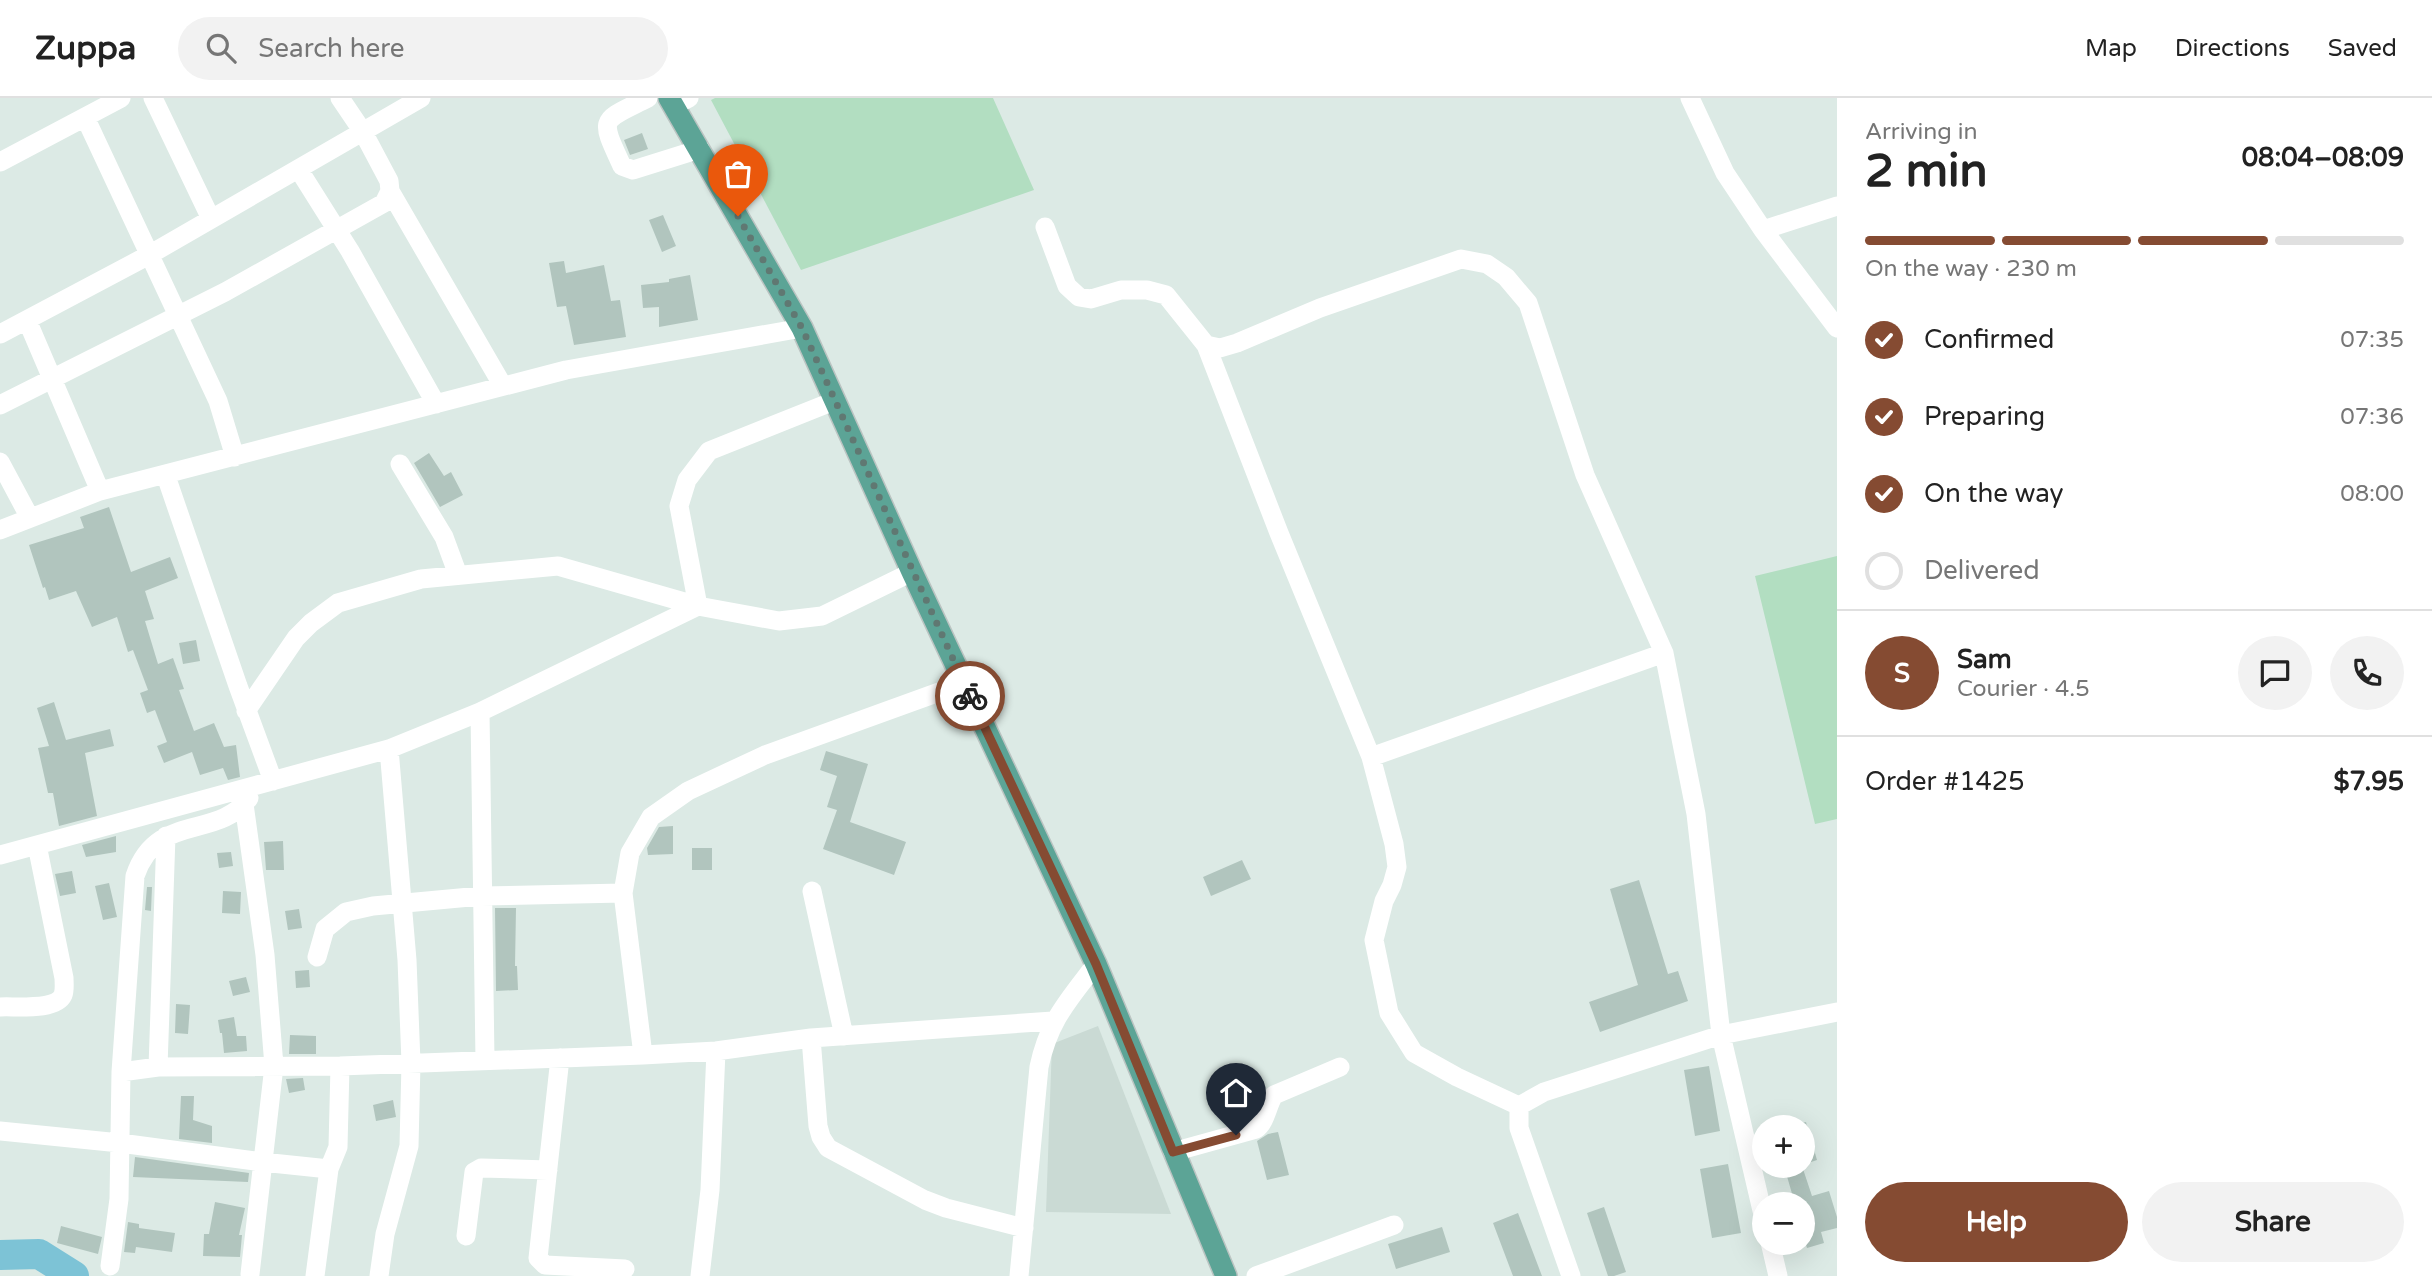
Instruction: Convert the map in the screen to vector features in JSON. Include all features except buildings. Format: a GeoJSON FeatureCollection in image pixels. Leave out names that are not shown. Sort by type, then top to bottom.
{"type":"FeatureCollection","features":[{"type":"Feature","properties":{"kind":"main road"},"geometry":{"type":"LineString","coordinates":[[677,101],[700,149],[802,328],[912,572],[1096,964],[1226,1276]]}},
{"type":"Feature","properties":{"kind":"street"},"geometry":{"type":"LineString","coordinates":[[0,162],[121,98]]}},
{"type":"Feature","properties":{"kind":"street"},"geometry":{"type":"LineString","coordinates":[[153,98],[211,219]]}},
{"type":"Feature","properties":{"kind":"street"},"geometry":{"type":"LineString","coordinates":[[340,98],[363,132],[389,181],[390,191],[503,386]]}},
{"type":"Feature","properties":{"kind":"street"},"geometry":{"type":"LineString","coordinates":[[0,334],[149,255],[421,98]]}},
{"type":"Feature","properties":{"kind":"street"},"geometry":{"type":"LineString","coordinates":[[648,98],[613,116],[607,124],[607,133],[622,166],[633,170],[700,149]]}},
{"type":"Feature","properties":{"kind":"street"},"geometry":{"type":"LineString","coordinates":[[1690,98],[1725,173],[1763,230],[1837,328]]}},
{"type":"Feature","properties":{"kind":"street"},"geometry":{"type":"LineString","coordinates":[[85,117],[218,401],[235,457]]}},
{"type":"Feature","properties":{"kind":"street"},"geometry":{"type":"LineString","coordinates":[[299,170],[336,228],[436,404]]}},
{"type":"Feature","properties":{"kind":"street"},"geometry":{"type":"LineString","coordinates":[[0,404],[178,316],[384,203],[390,191]]}},
{"type":"Feature","properties":{"kind":"street"},"geometry":{"type":"LineString","coordinates":[[1763,230],[1837,206]]}},
{"type":"Feature","properties":{"kind":"street"},"geometry":{"type":"LineString","coordinates":[[1045,227],[1067,286],[1079,297],[1091,299],[1121,290],[1147,290],[1166,295],[1206,345],[1279,533],[1371,757],[1394,844],[1397,867],[1384,901],[1374,940],[1389,1013],[1414,1052],[1457,1077],[1519,1106]]}},
{"type":"Feature","properties":{"kind":"street"},"geometry":{"type":"LineString","coordinates":[[1206,345],[1220,348],[1237,343],[1320,308],[1461,259],[1487,264],[1506,277],[1528,303],[1585,475],[1664,653],[1696,814],[1721,1035],[1758,1192]]}},
{"type":"Feature","properties":{"kind":"street"},"geometry":{"type":"LineString","coordinates":[[27,320],[100,491]]}},
{"type":"Feature","properties":{"kind":"street"},"geometry":{"type":"LineString","coordinates":[[0,530],[100,491],[566,370],[802,328]]}},
{"type":"Feature","properties":{"kind":"street"},"geometry":{"type":"LineString","coordinates":[[698,606],[679,506],[687,480],[709,452],[834,401]]}},
{"type":"Feature","properties":{"kind":"street"},"geometry":{"type":"LineString","coordinates":[[0,462],[30,519]]}},
{"type":"Feature","properties":{"kind":"street"},"geometry":{"type":"LineString","coordinates":[[400,464],[444,537],[458,575]]}},
{"type":"Feature","properties":{"kind":"street"},"geometry":{"type":"LineString","coordinates":[[166,476],[246,710],[266,783]]}},
{"type":"Feature","properties":{"kind":"street"},"geometry":{"type":"LineString","coordinates":[[246,710],[296,638],[338,603],[421,579],[558,566],[698,606],[779,621],[822,616],[912,572]]}},
{"type":"Feature","properties":{"kind":"street"},"geometry":{"type":"LineString","coordinates":[[0,855],[389,749],[480,712],[698,606]]}},
{"type":"Feature","properties":{"kind":"street"},"geometry":{"type":"LineString","coordinates":[[1371,757],[1664,653]]}},
{"type":"Feature","properties":{"kind":"street"},"geometry":{"type":"LineString","coordinates":[[643,1055],[623,894],[630,853],[651,817],[688,791],[765,755],[964,683]]}},
{"type":"Feature","properties":{"kind":"street"},"geometry":{"type":"LineString","coordinates":[[480,712],[485,1060]]}},
{"type":"Feature","properties":{"kind":"street"},"geometry":{"type":"LineString","coordinates":[[379,1276],[384,1234],[410,1146],[411,1063],[407,960],[389,749]]}},
{"type":"Feature","properties":{"kind":"street"},"geometry":{"type":"LineString","coordinates":[[110,1266],[119,1199],[121,1072],[135,877],[145,852],[166,836],[233,814],[266,783]]}},
{"type":"Feature","properties":{"kind":"street"},"geometry":{"type":"LineString","coordinates":[[244,804],[265,955],[274,1066],[250,1274]]}},
{"type":"Feature","properties":{"kind":"street"},"geometry":{"type":"LineString","coordinates":[[158,1067],[166,836]]}},
{"type":"Feature","properties":{"kind":"street"},"geometry":{"type":"LineString","coordinates":[[0,1007],[37,1006],[57,1002],[64,993],[64,978],[37,845]]}},
{"type":"Feature","properties":{"kind":"street"},"geometry":{"type":"LineString","coordinates":[[812,891],[844,1036]]}},
{"type":"Feature","properties":{"kind":"street"},"geometry":{"type":"LineString","coordinates":[[317,957],[325,929],[346,912],[373,906],[481,896],[623,894]]}},
{"type":"Feature","properties":{"kind":"street"},"geometry":{"type":"LineString","coordinates":[[1019,1276],[1039,1067],[1053,1021],[1096,964]]}},
{"type":"Feature","properties":{"kind":"street"},"geometry":{"type":"LineString","coordinates":[[1519,1106],[1544,1092],[1721,1035],[1837,1012]]}},
{"type":"Feature","properties":{"kind":"street"},"geometry":{"type":"LineString","coordinates":[[121,1072],[158,1067],[340,1066],[643,1055],[716,1051],[811,1038],[1053,1021]]}},
{"type":"Feature","properties":{"kind":"street"},"geometry":{"type":"LineString","coordinates":[[811,1038],[818,1126],[828,1147],[925,1200],[1024,1228]]}},
{"type":"Feature","properties":{"kind":"street"},"geometry":{"type":"LineString","coordinates":[[700,1276],[710,1190],[716,1051]]}},
{"type":"Feature","properties":{"kind":"street"},"geometry":{"type":"LineString","coordinates":[[559,1058],[538,1258],[545,1265],[625,1269]]}},
{"type":"Feature","properties":{"kind":"street"},"geometry":{"type":"LineString","coordinates":[[315,1276],[329,1169],[338,1147],[340,1066]]}},
{"type":"Feature","properties":{"kind":"street"},"geometry":{"type":"LineString","coordinates":[[1173,1152],[1256,1129],[1262,1125],[1270,1101],[1275,1095],[1340,1067]]}},
{"type":"Feature","properties":{"kind":"street"},"geometry":{"type":"LineString","coordinates":[[1519,1106],[1519,1128],[1571,1276]]}},
{"type":"Feature","properties":{"kind":"street"},"geometry":{"type":"LineString","coordinates":[[0,1131],[329,1169]]}},
{"type":"Feature","properties":{"kind":"street"},"geometry":{"type":"LineString","coordinates":[[466,1236],[474,1172],[481,1168],[548,1170]]}},
{"type":"Feature","properties":{"kind":"street"},"geometry":{"type":"LineString","coordinates":[[1256,1276],[1394,1225]]}},
{"type":"Feature","properties":{"kind":"street"},"geometry":{"type":"LineString","coordinates":[[1773,1255],[1777,1276]]}},
{"type":"Feature","properties":{"kind":"shaded area"},"geometry":{"type":"Polygon","coordinates":[[[1098,1026],[1171,1214],[1046,1212],[1052,1044],[1098,1026]]]}},
{"type":"Feature","properties":{"kind":"green space"},"geometry":{"type":"Polygon","coordinates":[[[993,98],[1034,190],[801,270],[711,100],[993,98]]]}},
{"type":"Feature","properties":{"kind":"green space"},"geometry":{"type":"Polygon","coordinates":[[[1837,556],[1837,819],[1815,824],[1755,576],[1837,556]]]}},
{"type":"Feature","properties":{"kind":"waterway"},"geometry":{"type":"LineString","coordinates":[[0,1255],[39,1254],[74,1276]]}},
{"type":"Feature","properties":{"kind":"way so far"},"geometry":{"type":"LineString","coordinates":[[738,216],[802,328],[970,696]]}},
{"type":"Feature","properties":{"kind":"route"},"geometry":{"type":"LineString","coordinates":[[970,696],[1096,964],[1173,1152],[1236,1135]]}}]}
